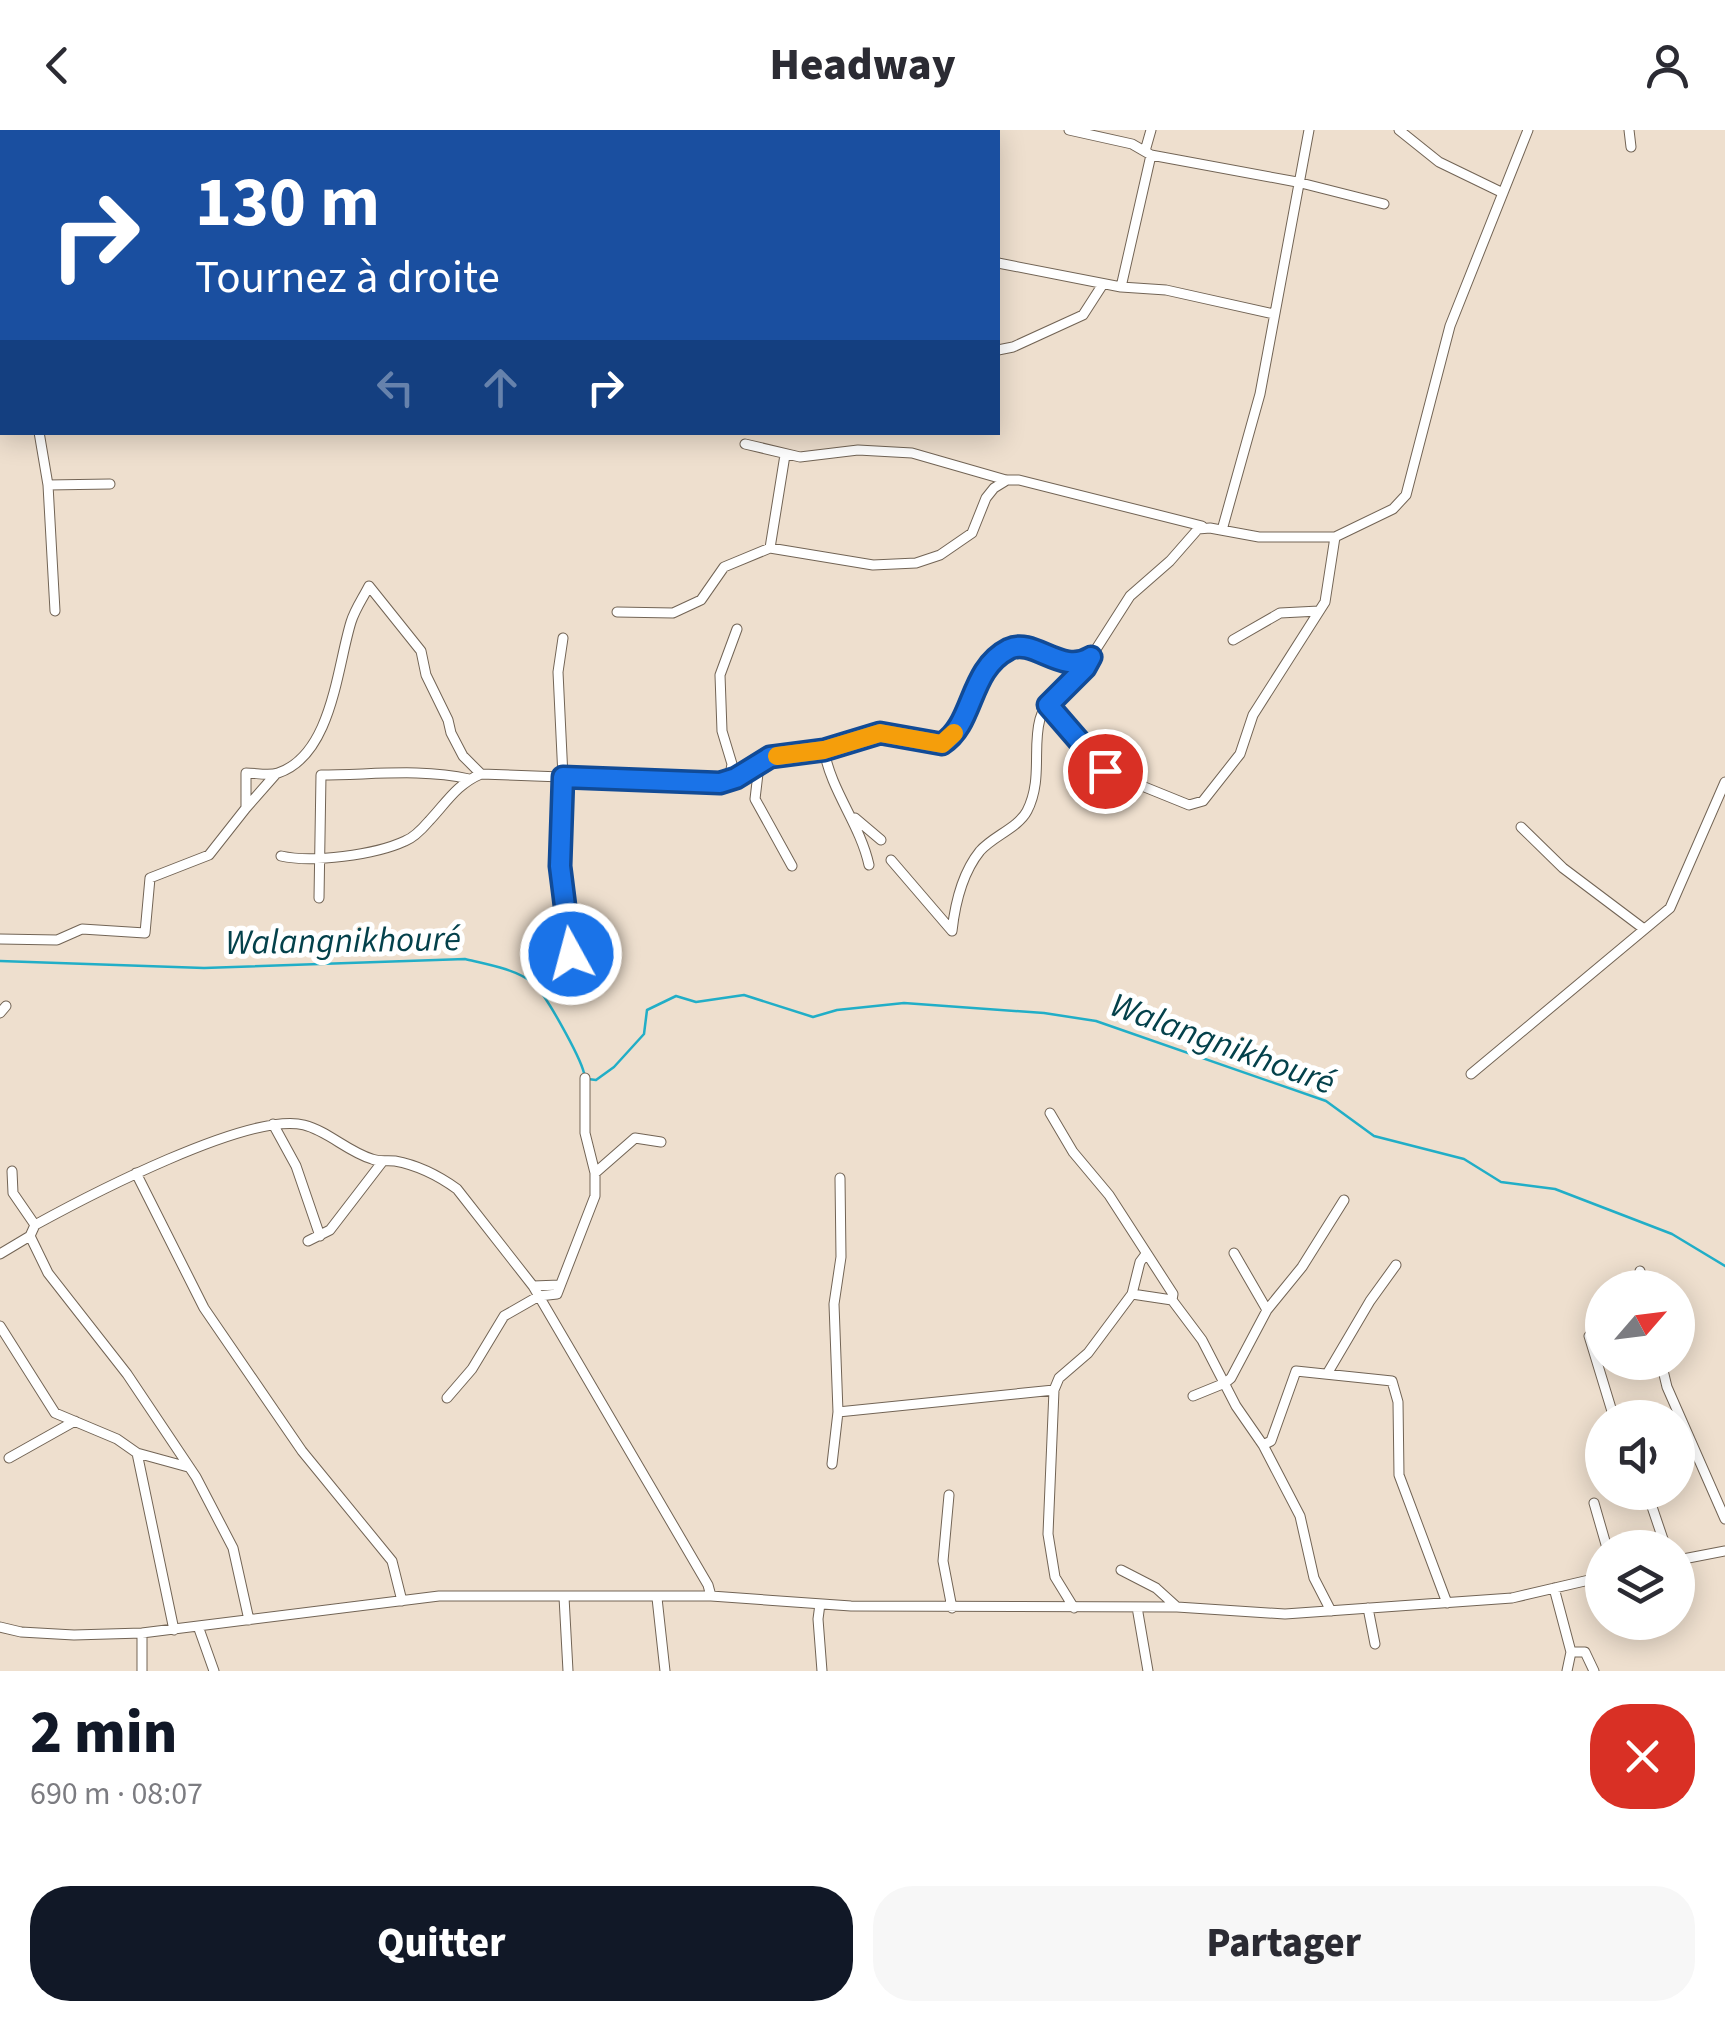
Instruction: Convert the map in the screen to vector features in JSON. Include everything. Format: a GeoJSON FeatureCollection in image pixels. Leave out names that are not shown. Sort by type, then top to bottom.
{"type":"FeatureCollection","features":[{"type":"Feature","properties":{"kind":"street"},"geometry":{"type":"LineString","coordinates":[[1069,130],[1132,144],[1148,153],[1297,182],[1384,204]]}},
{"type":"Feature","properties":{"kind":"street"},"geometry":{"type":"LineString","coordinates":[[1121,287],[1151,130]]}},
{"type":"Feature","properties":{"kind":"street"},"geometry":{"type":"LineString","coordinates":[[1222,530],[1260,394],[1309,130]]}},
{"type":"Feature","properties":{"kind":"street"},"geometry":{"type":"LineString","coordinates":[[1399,130],[1439,162],[1503,193]]}},
{"type":"Feature","properties":{"kind":"street"},"geometry":{"type":"LineString","coordinates":[[746,444],[800,457],[858,450],[912,453],[1210,528],[1259,536],[1335,537],[1394,509],[1406,495],[1450,326],[1528,130]]}},
{"type":"Feature","properties":{"kind":"street"},"geometry":{"type":"LineString","coordinates":[[1629,130],[1630,147]]}},
{"type":"Feature","properties":{"kind":"street"},"geometry":{"type":"LineString","coordinates":[[1000,262],[1121,287],[1166,290],[1274,314]]}},
{"type":"Feature","properties":{"kind":"street"},"geometry":{"type":"LineString","coordinates":[[1000,350],[1083,314],[1103,284]]}},
{"type":"Feature","properties":{"kind":"street"},"geometry":{"type":"LineString","coordinates":[[40,435],[48,485],[55,611]]}},
{"type":"Feature","properties":{"kind":"street"},"geometry":{"type":"LineString","coordinates":[[770,548],[785,455]]}},
{"type":"Feature","properties":{"kind":"street"},"geometry":{"type":"LineString","coordinates":[[617,612],[673,613],[700,600],[724,567],[770,548],[873,564],[916,563],[940,555],[972,534],[986,498],[1007,480]]}},
{"type":"Feature","properties":{"kind":"street"},"geometry":{"type":"LineString","coordinates":[[48,485],[110,484]]}},
{"type":"Feature","properties":{"kind":"street"},"geometry":{"type":"LineString","coordinates":[[892,860],[952,931],[956,901],[980,850],[1026,814],[1039,763],[1040,720],[1048,705],[1085,668],[1130,596],[1198,530],[1210,528]]}},
{"type":"Feature","properties":{"kind":"street"},"geometry":{"type":"LineString","coordinates":[[1048,705],[1105,771],[1189,805],[1203,801],[1240,754],[1253,715],[1325,602],[1335,537]]}},
{"type":"Feature","properties":{"kind":"street"},"geometry":{"type":"LineString","coordinates":[[0,940],[57,940],[82,929],[145,932],[150,878],[209,855],[274,774],[292,766],[309,748],[330,706],[352,618],[369,586],[421,651],[426,675],[451,734],[463,756],[481,774]]}},
{"type":"Feature","properties":{"kind":"street"},"geometry":{"type":"LineString","coordinates":[[1233,640],[1280,613],[1319,612]]}},
{"type":"Feature","properties":{"kind":"street"},"geometry":{"type":"LineString","coordinates":[[729,780],[732,764],[722,731],[720,675],[737,630]]}},
{"type":"Feature","properties":{"kind":"street"},"geometry":{"type":"LineString","coordinates":[[562,638],[558,672],[563,777],[560,866],[571,960]]}},
{"type":"Feature","properties":{"kind":"street"},"geometry":{"type":"LineString","coordinates":[[280,856],[318,858],[407,841],[470,779],[481,774],[720,783],[770,757],[824,750],[880,733],[942,744],[952,738],[991,662],[1013,647],[1029,647],[1063,662],[1083,662],[1091,657]]}},
{"type":"Feature","properties":{"kind":"street"},"geometry":{"type":"LineString","coordinates":[[824,750],[828,772],[863,840],[869,865]]}},
{"type":"Feature","properties":{"kind":"street"},"geometry":{"type":"LineString","coordinates":[[760,765],[754,798],[792,866]]}},
{"type":"Feature","properties":{"kind":"street"},"geometry":{"type":"LineString","coordinates":[[319,898],[321,775],[410,776],[436,771],[470,779]]}},
{"type":"Feature","properties":{"kind":"street"},"geometry":{"type":"LineString","coordinates":[[246,808],[246,772],[274,774]]}},
{"type":"Feature","properties":{"kind":"street"},"geometry":{"type":"LineString","coordinates":[[1471,1074],[1670,908],[1725,782]]}},
{"type":"Feature","properties":{"kind":"street"},"geometry":{"type":"LineString","coordinates":[[850,813],[881,840]]}},
{"type":"Feature","properties":{"kind":"street"},"geometry":{"type":"LineString","coordinates":[[1522,827],[1563,868],[1644,929]]}},
{"type":"Feature","properties":{"kind":"street"},"geometry":{"type":"LineString","coordinates":[[447,1398],[472,1368],[504,1316],[539,1296],[557,1294],[595,1196],[595,1173],[585,1133],[585,1078]]}},
{"type":"Feature","properties":{"kind":"street"},"geometry":{"type":"LineString","coordinates":[[1050,1112],[1073,1152],[1110,1195],[1173,1294],[1172,1300]]}},
{"type":"Feature","properties":{"kind":"street"},"geometry":{"type":"LineString","coordinates":[[273,1124],[296,1166],[320,1236]]}},
{"type":"Feature","properties":{"kind":"street"},"geometry":{"type":"LineString","coordinates":[[0,1254],[136,1173],[247,1130],[273,1124],[304,1125],[374,1160],[441,1177],[457,1189],[533,1286],[711,1596]]}},
{"type":"Feature","properties":{"kind":"street"},"geometry":{"type":"LineString","coordinates":[[595,1173],[635,1138],[661,1142]]}},
{"type":"Feature","properties":{"kind":"street"},"geometry":{"type":"LineString","coordinates":[[308,1241],[330,1230],[384,1161]]}},
{"type":"Feature","properties":{"kind":"street"},"geometry":{"type":"LineString","coordinates":[[12,1171],[13,1193],[33,1231],[48,1273],[126,1374],[188,1467],[233,1548],[249,1620]]}},
{"type":"Feature","properties":{"kind":"street"},"geometry":{"type":"LineString","coordinates":[[136,1173],[204,1308],[302,1451],[392,1561],[402,1601]]}},
{"type":"Feature","properties":{"kind":"street"},"geometry":{"type":"LineString","coordinates":[[832,1464],[838,1412],[834,1304],[841,1257],[840,1178]]}},
{"type":"Feature","properties":{"kind":"street"},"geometry":{"type":"LineString","coordinates":[[1194,1396],[1225,1383],[1267,1310],[1302,1267],[1344,1200]]}},
{"type":"Feature","properties":{"kind":"street"},"geometry":{"type":"LineString","coordinates":[[1234,1253],[1267,1310]]}},
{"type":"Feature","properties":{"kind":"street"},"geometry":{"type":"LineString","coordinates":[[1074,1608],[1055,1577],[1048,1534],[1054,1390],[1059,1378],[1088,1352],[1132,1294],[1140,1262],[1146,1254]]}},
{"type":"Feature","properties":{"kind":"street"},"geometry":{"type":"LineString","coordinates":[[1327,1374],[1396,1265]]}},
{"type":"Feature","properties":{"kind":"street"},"geometry":{"type":"LineString","coordinates":[[533,1286],[560,1285]]}},
{"type":"Feature","properties":{"kind":"street"},"geometry":{"type":"LineString","coordinates":[[1132,1294],[1172,1300],[1202,1340],[1300,1516],[1314,1578],[1332,1611]]}},
{"type":"Feature","properties":{"kind":"street"},"geometry":{"type":"LineString","coordinates":[[0,1326],[56,1413],[117,1439],[137,1452],[188,1467]]}},
{"type":"Feature","properties":{"kind":"street"},"geometry":{"type":"LineString","coordinates":[[1263,1445],[1271,1441],[1296,1371],[1392,1381],[1398,1402],[1399,1475],[1446,1603]]}},
{"type":"Feature","properties":{"kind":"street"},"geometry":{"type":"LineString","coordinates":[[1665,1380],[1725,1519]]}},
{"type":"Feature","properties":{"kind":"street"},"geometry":{"type":"LineString","coordinates":[[838,1412],[1054,1390]]}},
{"type":"Feature","properties":{"kind":"street"},"geometry":{"type":"LineString","coordinates":[[9,1458],[74,1421]]}},
{"type":"Feature","properties":{"kind":"street"},"geometry":{"type":"LineString","coordinates":[[137,1452],[174,1630]]}},
{"type":"Feature","properties":{"kind":"street"},"geometry":{"type":"LineString","coordinates":[[949,1495],[944,1561],[952,1608]]}},
{"type":"Feature","properties":{"kind":"street"},"geometry":{"type":"LineString","coordinates":[[1695,1557],[1725,1551]]}},
{"type":"Feature","properties":{"kind":"street"},"geometry":{"type":"LineString","coordinates":[[1121,1570],[1156,1588],[1177,1607]]}},
{"type":"Feature","properties":{"kind":"street"},"geometry":{"type":"LineString","coordinates":[[0,1627],[56,1634],[142,1633],[439,1596],[711,1596],[820,1604],[1177,1607],[1285,1614],[1512,1598],[1585,1581]]}},
{"type":"Feature","properties":{"kind":"street"},"geometry":{"type":"LineString","coordinates":[[1554,1588],[1571,1652],[1567,1671]]}},
{"type":"Feature","properties":{"kind":"street"},"geometry":{"type":"LineString","coordinates":[[564,1597],[568,1671]]}},
{"type":"Feature","properties":{"kind":"street"},"geometry":{"type":"LineString","coordinates":[[657,1598],[665,1671]]}},
{"type":"Feature","properties":{"kind":"street"},"geometry":{"type":"LineString","coordinates":[[820,1604],[822,1671]]}},
{"type":"Feature","properties":{"kind":"street"},"geometry":{"type":"LineString","coordinates":[[1136,1607],[1148,1671]]}},
{"type":"Feature","properties":{"kind":"street"},"geometry":{"type":"LineString","coordinates":[[1368,1608],[1375,1644]]}},
{"type":"Feature","properties":{"kind":"street"},"geometry":{"type":"LineString","coordinates":[[198,1626],[214,1671]]}},
{"type":"Feature","properties":{"kind":"street"},"geometry":{"type":"LineString","coordinates":[[142,1633],[142,1671]]}},
{"type":"Feature","properties":{"kind":"street"},"geometry":{"type":"LineString","coordinates":[[1571,1652],[1584,1652],[1594,1671]]}},
{"type":"Feature","properties":{"kind":"waterway","name":"Walangnikhouré"},"geometry":{"type":"LineString","coordinates":[[0,961],[204,968],[465,959],[510,971],[533,983],[562,1026],[584,1073]]}},
{"type":"Feature","properties":{"kind":"waterway","name":"Walangnikhouré"},"geometry":{"type":"LineString","coordinates":[[588,1079],[596,1080],[614,1067],[644,1034],[647,1010],[676,996],[696,1002],[744,995],[813,1017],[837,1010],[904,1003],[1044,1013],[1096,1021],[1326,1101],[1374,1136],[1464,1159],[1501,1182],[1555,1189],[1672,1234],[1725,1266]]}},
{"type":"Feature","properties":{"kind":"slow traffic"},"geometry":{"type":"LineString","coordinates":[[777,756],[824,750],[880,733],[942,744],[954,733]]}},
{"type":"Feature","properties":{"kind":"route"},"geometry":{"type":"LineString","coordinates":[[571,954],[560,866],[563,777],[720,783],[770,757],[824,750],[880,733],[942,744],[952,738],[991,662],[1013,647],[1029,647],[1063,662],[1083,662],[1091,657],[1048,705],[1105,771]]}}]}
